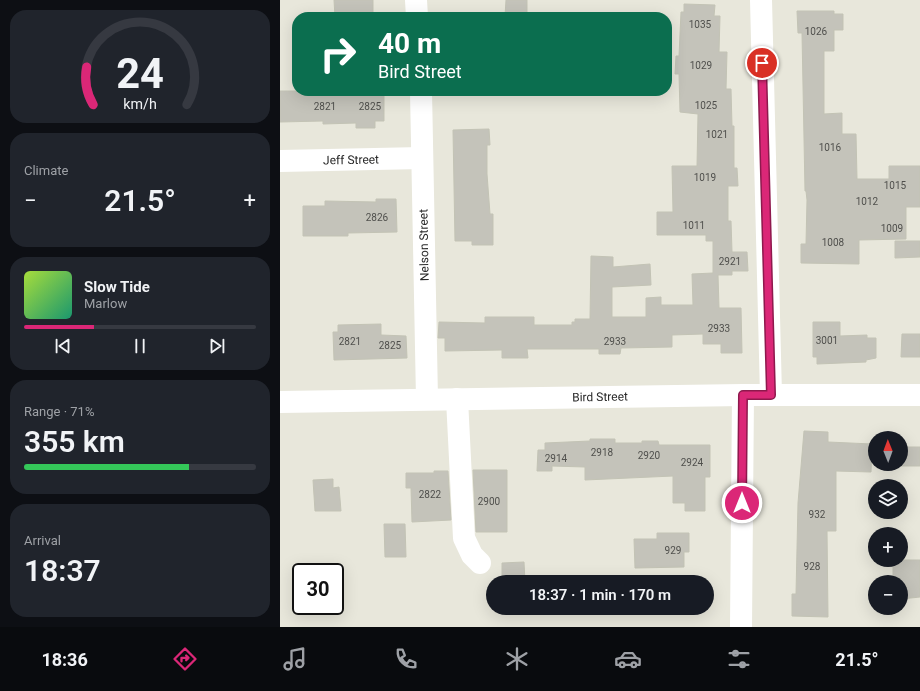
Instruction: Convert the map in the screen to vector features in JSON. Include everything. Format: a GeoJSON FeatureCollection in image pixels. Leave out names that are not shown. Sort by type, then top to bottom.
{"type":"FeatureCollection","features":[{"type":"Feature","properties":{"kind":"street"},"geometry":{"type":"LineString","coordinates":[[416,0],[417,12]]}},
{"type":"Feature","properties":{"kind":"street"},"geometry":{"type":"LineString","coordinates":[[761,0],[771,395]]}},
{"type":"Feature","properties":{"kind":"street","name":"Nelson Street"},"geometry":{"type":"LineString","coordinates":[[420,96],[427,399]]}},
{"type":"Feature","properties":{"kind":"street","name":"Jeff Street"},"geometry":{"type":"LineString","coordinates":[[280,161],[422,158]]}},
{"type":"Feature","properties":{"kind":"street"},"geometry":{"type":"LineString","coordinates":[[741,627],[743,395]]}},
{"type":"Feature","properties":{"kind":"street","name":"Bird Street"},"geometry":{"type":"LineString","coordinates":[[280,402],[743,395],[920,395]]}},
{"type":"Feature","properties":{"kind":"street"},"geometry":{"type":"LineString","coordinates":[[457,399],[464,538],[472,555],[480,564]]}},
{"type":"Feature","properties":{"kind":"building"},"geometry":{"type":"Polygon","coordinates":[[[334,0],[373,0],[373,12],[335,12],[334,0]]]}},
{"type":"Feature","properties":{"kind":"building"},"geometry":{"type":"Polygon","coordinates":[[[506,0],[527,0],[527,12],[505,12],[506,0]]]}},
{"type":"Feature","properties":{"kind":"building"},"geometry":{"type":"Polygon","coordinates":[[[684,4],[715,5],[714,16],[720,16],[719,52],[727,52],[726,89],[731,89],[732,126],[734,126],[734,168],[737,168],[738,186],[728,186],[728,221],[731,221],[732,252],[747,252],[748,271],[732,271],[732,275],[718,275],[719,308],[741,308],[742,353],[721,353],[721,344],[703,344],[703,334],[672,335],[672,347],[621,348],[620,354],[599,354],[599,349],[527,349],[528,358],[502,358],[502,350],[445,351],[445,338],[438,338],[439,322],[485,323],[485,317],[534,317],[534,325],[572,325],[572,322],[575,322],[575,319],[590,319],[591,256],[613,257],[613,267],[650,264],[651,285],[612,287],[612,317],[646,317],[646,298],[661,297],[661,305],[693,305],[692,274],[713,273],[713,241],[706,241],[706,235],[657,235],[657,212],[673,212],[672,166],[697,166],[698,114],[680,112],[679,74],[675,74],[676,56],[679,56],[681,12],[684,12],[684,4]]]}},
{"type":"Feature","properties":{"kind":"building"},"geometry":{"type":"Polygon","coordinates":[[[797,11],[834,11],[834,14],[843,14],[843,30],[834,30],[834,51],[824,51],[824,114],[842,113],[842,134],[856,134],[857,179],[889,179],[889,166],[920,166],[920,207],[906,207],[906,239],[859,240],[859,264],[801,263],[801,244],[806,244],[807,200],[805,191],[802,33],[798,33],[797,11]]]}},
{"type":"Feature","properties":{"kind":"building"},"geometry":{"type":"Polygon","coordinates":[[[280,91],[292,91],[292,96],[384,96],[384,121],[375,121],[375,128],[356,128],[356,123],[323,124],[323,121],[280,122],[280,91]]]}},
{"type":"Feature","properties":{"kind":"building"},"geometry":{"type":"Polygon","coordinates":[[[489,129],[490,145],[487,145],[487,174],[490,214],[493,214],[493,245],[472,245],[472,241],[455,241],[453,130],[489,129]]]}},
{"type":"Feature","properties":{"kind":"building"},"geometry":{"type":"Polygon","coordinates":[[[376,199],[396,199],[397,232],[348,233],[348,236],[303,236],[303,206],[325,206],[325,201],[376,202],[376,199]]]}},
{"type":"Feature","properties":{"kind":"building"},"geometry":{"type":"Polygon","coordinates":[[[895,241],[920,241],[920,257],[895,258],[895,241]]]}},
{"type":"Feature","properties":{"kind":"building"},"geometry":{"type":"Polygon","coordinates":[[[813,322],[840,322],[840,336],[867,335],[867,338],[876,338],[876,358],[866,360],[866,362],[817,364],[817,357],[813,357],[813,322]]]}},
{"type":"Feature","properties":{"kind":"building"},"geometry":{"type":"Polygon","coordinates":[[[381,324],[381,335],[406,336],[407,358],[334,360],[333,332],[338,332],[338,325],[381,324]]]}},
{"type":"Feature","properties":{"kind":"building"},"geometry":{"type":"Polygon","coordinates":[[[902,334],[920,334],[920,357],[901,357],[902,334]]]}},
{"type":"Feature","properties":{"kind":"building"},"geometry":{"type":"Polygon","coordinates":[[[804,431],[828,432],[828,442],[868,444],[868,471],[871,472],[836,471],[836,531],[827,531],[828,617],[792,616],[792,594],[796,594],[798,503],[804,431]]]}},
{"type":"Feature","properties":{"kind":"building"},"geometry":{"type":"Polygon","coordinates":[[[590,439],[615,439],[615,443],[642,443],[642,441],[658,441],[659,445],[710,445],[710,477],[705,477],[705,511],[685,511],[685,503],[673,503],[673,476],[585,480],[585,467],[552,466],[552,471],[537,471],[538,450],[545,450],[545,443],[590,441],[590,439]]]}},
{"type":"Feature","properties":{"kind":"building"},"geometry":{"type":"Polygon","coordinates":[[[908,447],[920,447],[920,466],[908,466],[908,447]]]}},
{"type":"Feature","properties":{"kind":"building"},"geometry":{"type":"Polygon","coordinates":[[[473,470],[507,470],[507,532],[476,532],[473,470]]]}},
{"type":"Feature","properties":{"kind":"building"},"geometry":{"type":"Polygon","coordinates":[[[434,471],[448,471],[451,520],[412,522],[411,488],[406,488],[406,473],[434,473],[434,471]]]}},
{"type":"Feature","properties":{"kind":"building"},"geometry":{"type":"Polygon","coordinates":[[[333,479],[333,488],[339,487],[341,511],[315,511],[313,480],[333,479]]]}},
{"type":"Feature","properties":{"kind":"building"},"geometry":{"type":"Polygon","coordinates":[[[384,524],[405,524],[406,557],[385,557],[384,524]]]}},
{"type":"Feature","properties":{"kind":"building"},"geometry":{"type":"Polygon","coordinates":[[[657,533],[689,533],[689,552],[684,552],[684,567],[635,568],[634,539],[657,539],[657,533]]]}},
{"type":"Feature","properties":{"kind":"building"},"geometry":{"type":"Polygon","coordinates":[[[908,560],[920,560],[920,597],[908,598],[908,575],[893,575],[893,567],[908,567],[908,560]]]}},
{"type":"Feature","properties":{"kind":"building"},"geometry":{"type":"Polygon","coordinates":[[[524,562],[525,575],[502,575],[502,563],[524,562]]]}},
{"type":"Feature","properties":{"kind":"route"},"geometry":{"type":"LineString","coordinates":[[742,503],[743,395],[771,395],[762,63]]}}]}
